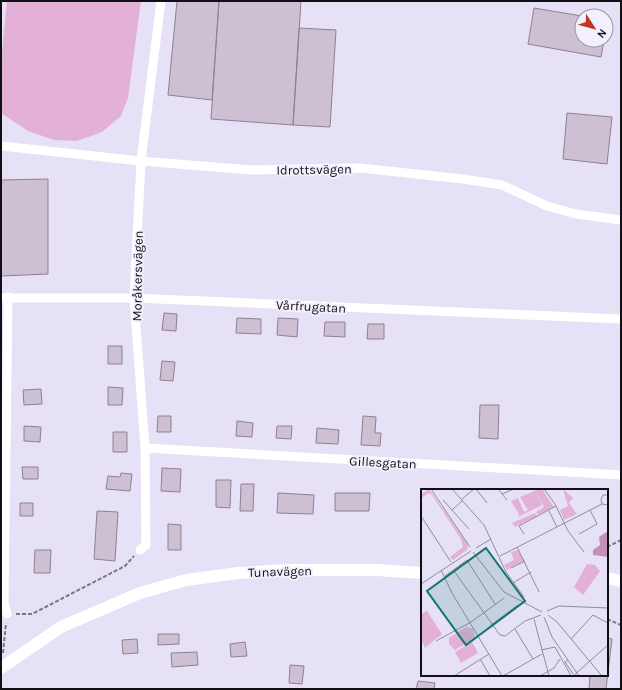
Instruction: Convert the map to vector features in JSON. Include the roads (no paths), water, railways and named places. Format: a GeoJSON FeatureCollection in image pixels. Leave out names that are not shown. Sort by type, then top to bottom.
{"type":"FeatureCollection","features":[{"type":"Feature","properties":{"kind":"street","name":"Moråkersvägen"},"geometry":{"type":"LineString","coordinates":[[140,550],[146,545],[145,448],[134,298],[141,161],[161,1]]}},
{"type":"Feature","properties":{"kind":"street","name":"Idrottsvägen"},"geometry":{"type":"LineString","coordinates":[[1,146],[141,161],[252,170],[360,168],[463,179],[502,185],[546,206],[576,214],[621,220]]}},
{"type":"Feature","properties":{"kind":"street","name":"Vårfrugatan"},"geometry":{"type":"LineString","coordinates":[[4,298],[134,298],[621,318]]}},
{"type":"Feature","properties":{"kind":"street"},"geometry":{"type":"LineString","coordinates":[[4,298],[4,602],[8,614]]}},
{"type":"Feature","properties":{"kind":"street","name":"Gillesgatan"},"geometry":{"type":"LineString","coordinates":[[145,448],[621,475]]}},
{"type":"Feature","properties":{"kind":"street","name":"Tunavägen"},"geometry":{"type":"LineString","coordinates":[[1,668],[61,627],[140,593],[186,580],[238,573],[280,570],[377,570],[421,573]]}},
{"type":"Feature","properties":{"kind":"street"},"geometry":{"type":"LineString","coordinates":[[608,577],[621,575]]}},
{"type":"Feature","properties":{"kind":"street"},"geometry":{"type":"LineString","coordinates":[[608,577],[621,581]]}},
{"type":"Feature","properties":{"kind":"street","name":"Tunavägen"},"geometry":{"type":"LineString","coordinates":[[1,677],[64,631],[140,593]]}}]}
